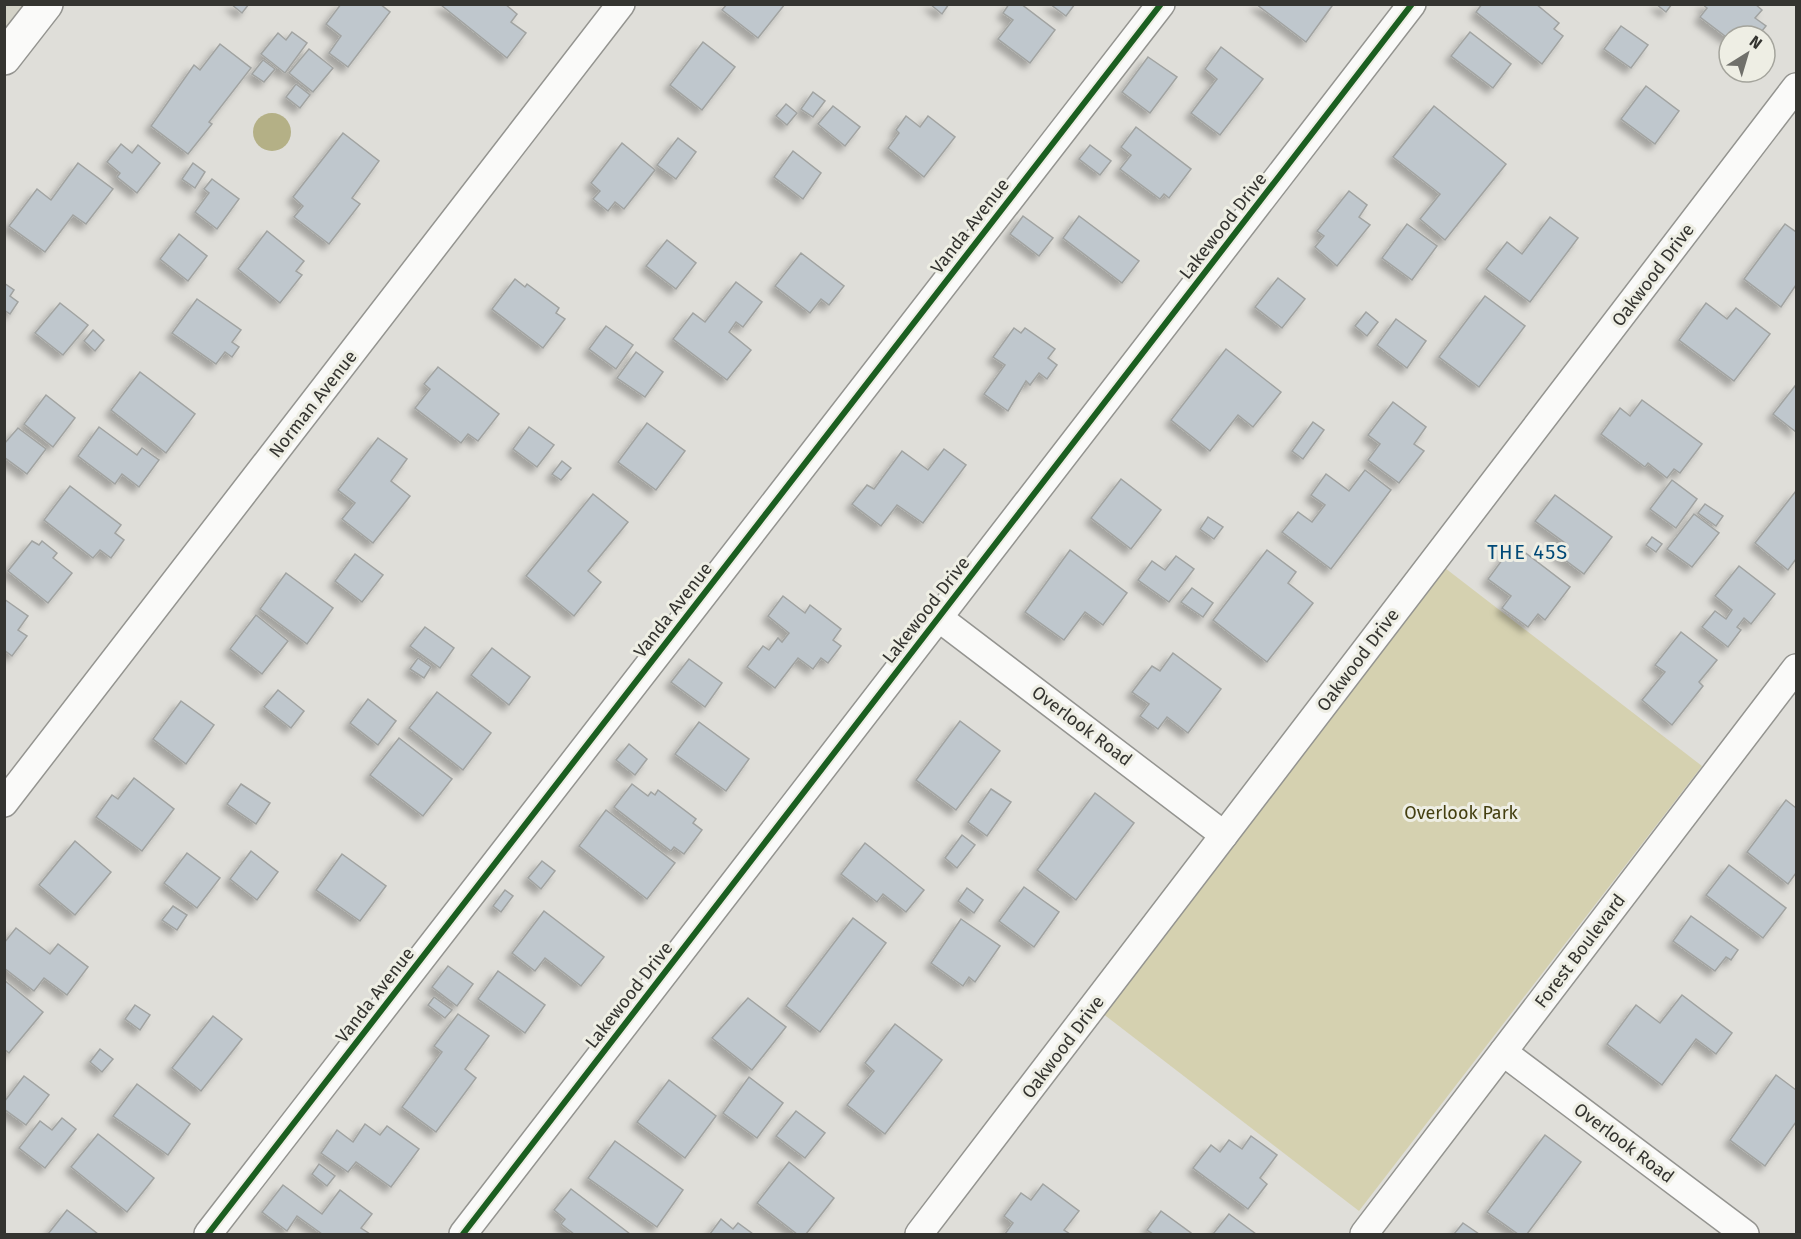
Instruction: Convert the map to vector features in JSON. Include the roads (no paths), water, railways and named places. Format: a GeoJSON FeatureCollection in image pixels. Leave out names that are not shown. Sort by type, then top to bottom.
{"type":"FeatureCollection","features":[{"type":"Feature","properties":{"kind":"street"},"geometry":{"type":"LineString","coordinates":[[4,57],[46,4]]}},
{"type":"Feature","properties":{"kind":"street","name":"Norman Avenue"},"geometry":{"type":"LineString","coordinates":[[4,803],[621,4]]}},
{"type":"Feature","properties":{"kind":"street","name":"Vanda Avenue"},"geometry":{"type":"LineString","coordinates":[[208,1234],[1161,4]]}},
{"type":"Feature","properties":{"kind":"street","name":"Lakewood Drive"},"geometry":{"type":"LineString","coordinates":[[463,1234],[1412,4]]}},
{"type":"Feature","properties":{"kind":"street","name":"Oakwood Drive"},"geometry":{"type":"LineString","coordinates":[[919,1234],[1797,87]]}},
{"type":"Feature","properties":{"kind":"street","name":"Overlook Road"},"geometry":{"type":"LineString","coordinates":[[939,618],[1224,835]]}},
{"type":"Feature","properties":{"kind":"street","name":"Forest Boulevard"},"geometry":{"type":"LineString","coordinates":[[1364,1234],[1797,668]]}},
{"type":"Feature","properties":{"kind":"street","name":"Overlook Road"},"geometry":{"type":"LineString","coordinates":[[1503,1052],[1745,1234]]}},
{"type":"Feature","properties":{"kind":"district","name":"THE 45S"},"geometry":{"type":"Point","coordinates":[1528,552]}},
{"type":"Feature","properties":{"kind":"park label","name":"Overlook Park"},"geometry":{"type":"Point","coordinates":[1461,813]}}]}
